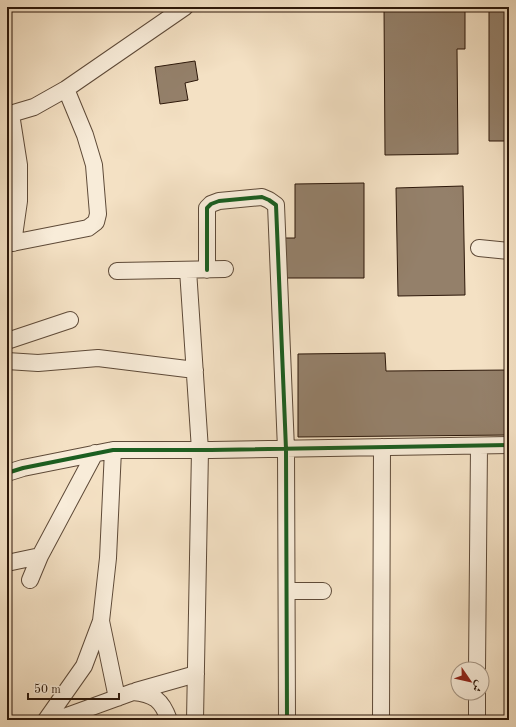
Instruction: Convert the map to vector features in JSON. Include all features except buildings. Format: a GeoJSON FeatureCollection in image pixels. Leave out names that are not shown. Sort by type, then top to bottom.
{"type":"FeatureCollection","features":[{"type":"Feature","properties":{"kind":"street"},"geometry":{"type":"LineString","coordinates":[[66,90],[85,135],[94,165],[98,214],[96,222],[88,228],[10,243],[19,201],[19,165],[9,114],[34,107],[66,90],[185,7]]}},
{"type":"Feature","properties":{"kind":"street"},"geometry":{"type":"LineString","coordinates":[[207,270],[207,208],[211,204],[219,201],[262,197],[276,205],[286,449],[287,720]]}},
{"type":"Feature","properties":{"kind":"street"},"geometry":{"type":"LineString","coordinates":[[479,248],[509,251]]}},
{"type":"Feature","properties":{"kind":"street"},"geometry":{"type":"LineString","coordinates":[[117,271],[225,269]]}},
{"type":"Feature","properties":{"kind":"street"},"geometry":{"type":"LineString","coordinates":[[188,270],[200,450],[195,720]]}},
{"type":"Feature","properties":{"kind":"street"},"geometry":{"type":"LineString","coordinates":[[7,341],[70,320]]}},
{"type":"Feature","properties":{"kind":"street"},"geometry":{"type":"LineString","coordinates":[[7,361],[38,363],[98,358],[195,370]]}},
{"type":"Feature","properties":{"kind":"street"},"geometry":{"type":"LineString","coordinates":[[7,473],[22,468],[114,450],[509,445]]}},
{"type":"Feature","properties":{"kind":"street"},"geometry":{"type":"LineString","coordinates":[[477,661],[479,446]]}},
{"type":"Feature","properties":{"kind":"street"},"geometry":{"type":"LineString","coordinates":[[381,720],[382,447]]}},
{"type":"Feature","properties":{"kind":"street"},"geometry":{"type":"LineString","coordinates":[[46,720],[84,666],[102,620],[108,558],[114,450]]}},
{"type":"Feature","properties":{"kind":"street"},"geometry":{"type":"LineString","coordinates":[[30,580],[40,556],[95,453]]}},
{"type":"Feature","properties":{"kind":"street"},"geometry":{"type":"LineString","coordinates":[[7,563],[40,556]]}},
{"type":"Feature","properties":{"kind":"street"},"geometry":{"type":"LineString","coordinates":[[287,591],[323,591]]}},
{"type":"Feature","properties":{"kind":"street"},"geometry":{"type":"LineString","coordinates":[[102,620],[117,698]]}},
{"type":"Feature","properties":{"kind":"street"},"geometry":{"type":"LineString","coordinates":[[56,720],[133,692],[196,674]]}},
{"type":"Feature","properties":{"kind":"street"},"geometry":{"type":"LineString","coordinates":[[133,692],[145,693],[155,697],[162,705],[169,720]]}},
{"type":"Feature","properties":{"kind":"street"},"geometry":{"type":"LineString","coordinates":[[477,701],[477,720]]}},
{"type":"Feature","properties":{"kind":"cycle path"},"geometry":{"type":"LineString","coordinates":[[207,270],[207,208],[211,204],[219,201],[262,197],[276,205],[286,449],[287,720]]}},
{"type":"Feature","properties":{"kind":"cycle path"},"geometry":{"type":"LineString","coordinates":[[7,473],[23,468],[113,450],[211,450],[509,445]]}}]}
